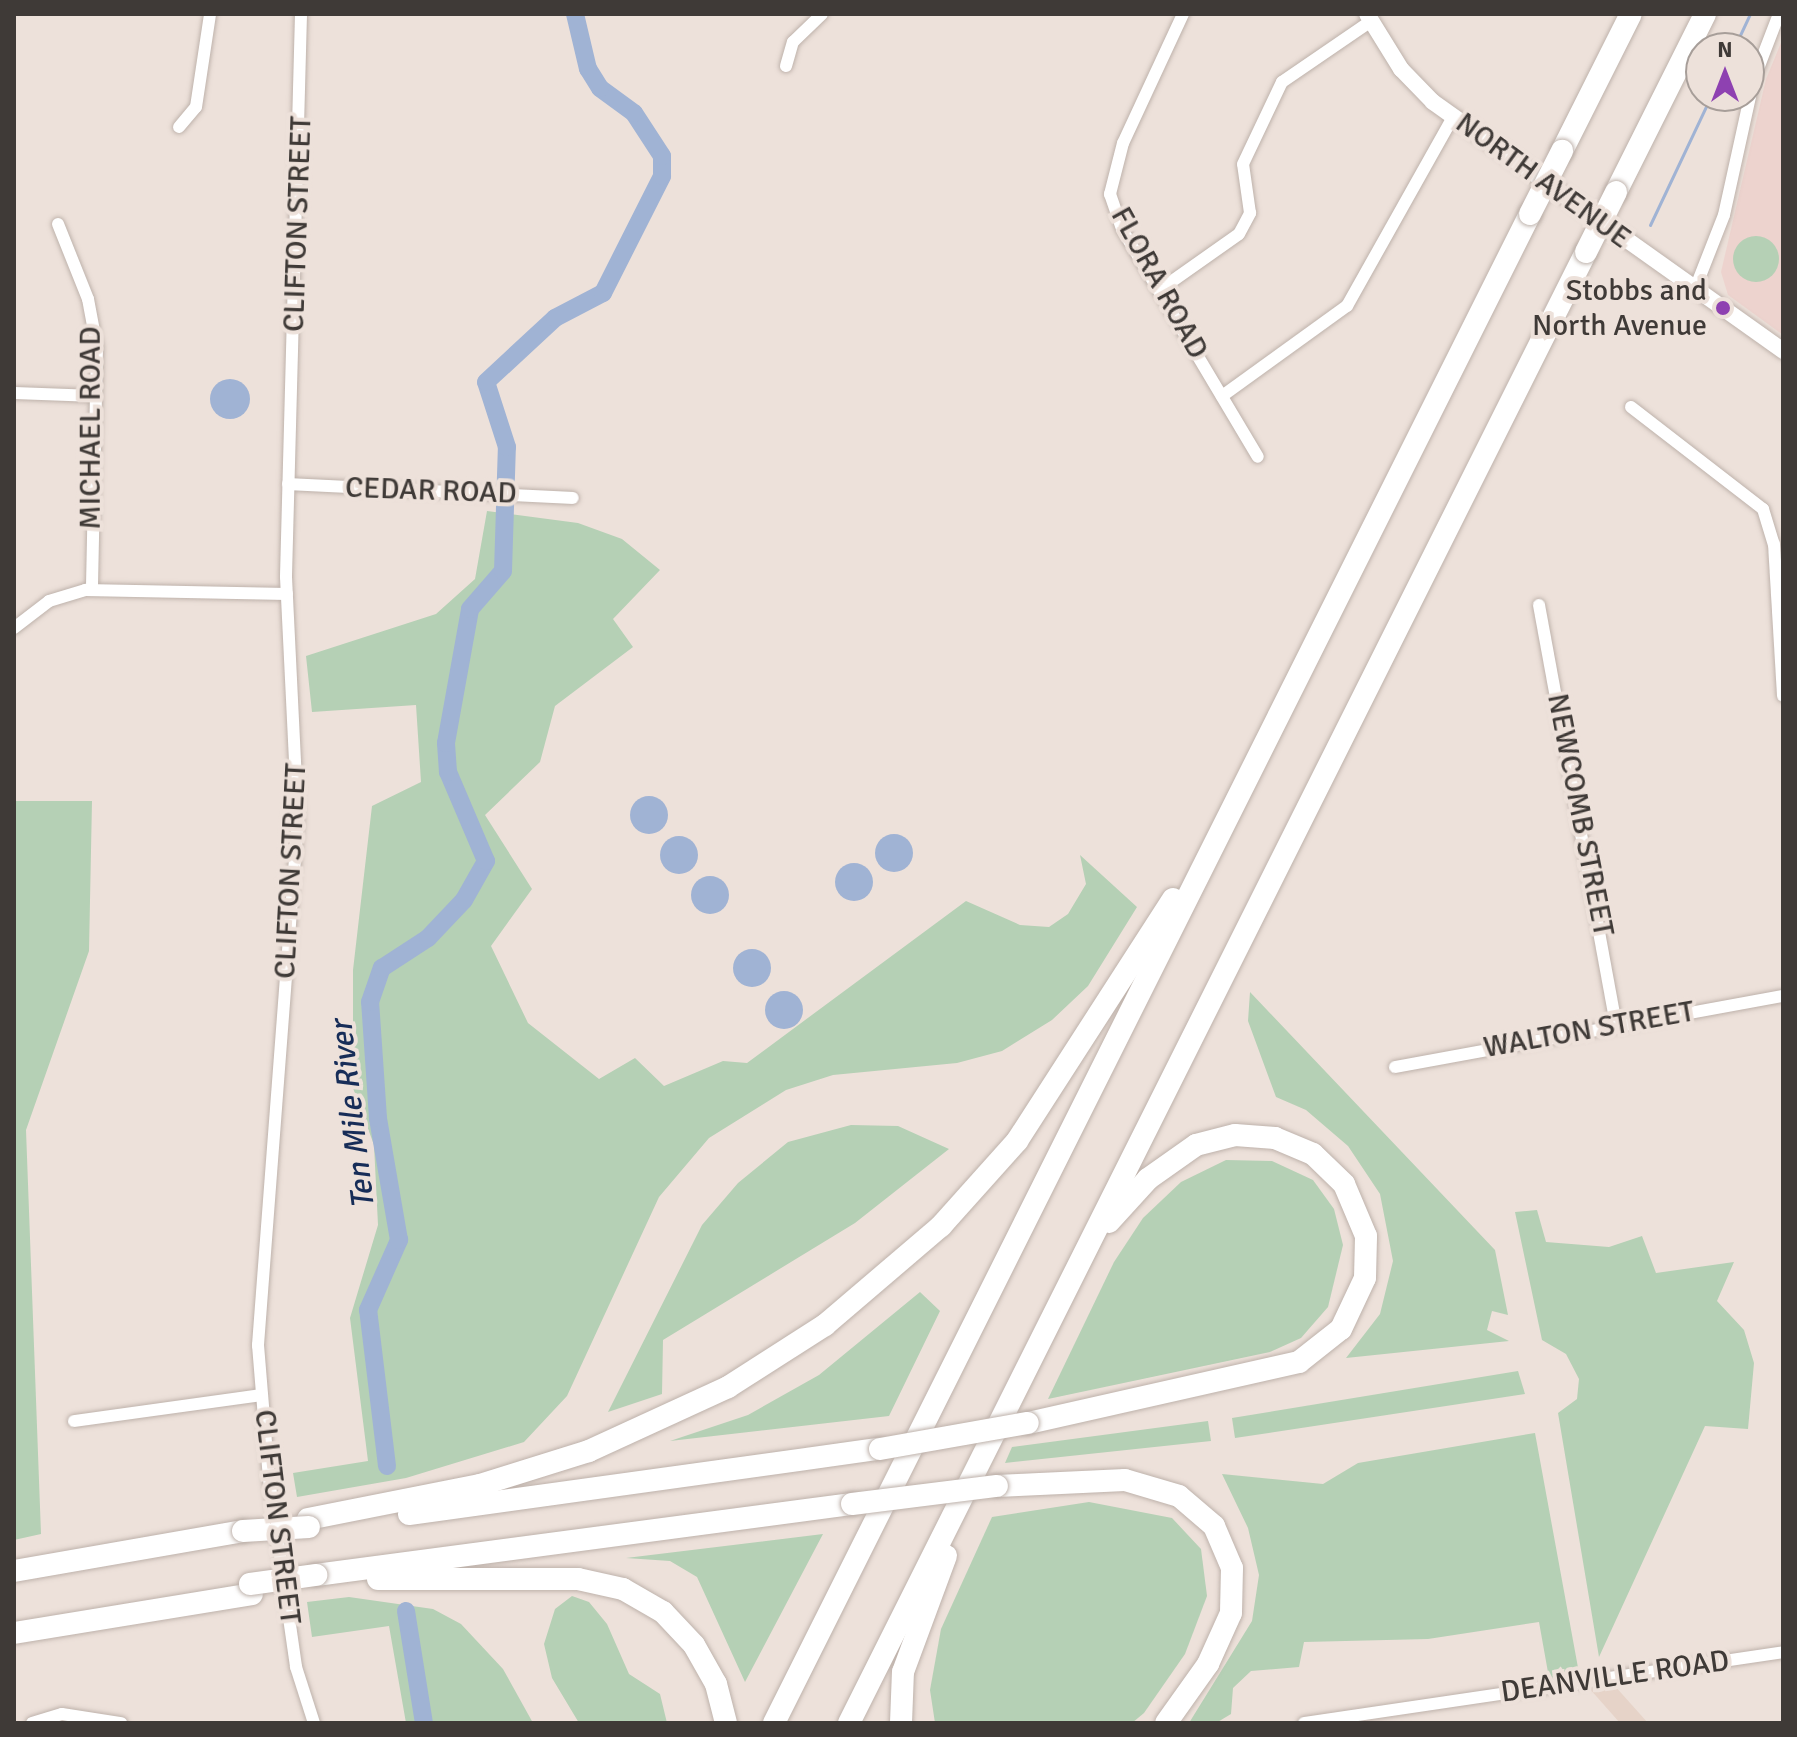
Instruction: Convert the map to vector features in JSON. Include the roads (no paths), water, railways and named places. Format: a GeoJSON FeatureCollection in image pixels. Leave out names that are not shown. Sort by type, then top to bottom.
{"type":"FeatureCollection","features":[{"type":"Feature","properties":{"kind":"highway"},"geometry":{"type":"LineString","coordinates":[[774,1723],[1631,14]]}},
{"type":"Feature","properties":{"kind":"highway"},"geometry":{"type":"LineString","coordinates":[[849,1723],[1705,14]]}},
{"type":"Feature","properties":{"kind":"highway"},"geometry":{"type":"LineString","coordinates":[[309,1523],[480,1485],[589,1451],[717,1393],[825,1325],[913,1253],[1017,1141],[1214,844]]}},
{"type":"Feature","properties":{"kind":"highway"},"geometry":{"type":"LineString","coordinates":[[14,1571],[243,1531],[880,1449],[1028,1423],[1299,1362],[1349,1318],[1367,1251],[1358,1209],[1335,1173],[1301,1147],[1249,1134],[1209,1140],[1173,1159],[1087,1247]]}},
{"type":"Feature","properties":{"kind":"highway"},"geometry":{"type":"LineString","coordinates":[[14,1625],[852,1504],[997,1486],[1125,1480],[1179,1496],[1214,1526],[1232,1568],[1231,1613],[1202,1673],[1166,1723]]}},
{"type":"Feature","properties":{"kind":"highway"},"geometry":{"type":"LineString","coordinates":[[901,1723],[903,1672],[963,1494]]}},
{"type":"Feature","properties":{"kind":"highway"},"geometry":{"type":"LineString","coordinates":[[316,1580],[503,1577],[623,1589],[663,1612],[694,1645],[716,1684],[726,1723]]}},
{"type":"Feature","properties":{"kind":"highway"},"geometry":{"type":"LineString","coordinates":[[14,1633],[251,1589]]}},
{"type":"Feature","properties":{"kind":"main road","name":"NORTH AVENUE"},"geometry":{"type":"LineString","coordinates":[[1369,18],[1401,69],[1453,117],[1783,351]]}},
{"type":"Feature","properties":{"kind":"street"},"geometry":{"type":"LineString","coordinates":[[179,127],[196,107],[210,14]]}},
{"type":"Feature","properties":{"kind":"street","name":"CLIFTON STREET"},"geometry":{"type":"LineString","coordinates":[[301,14],[287,594],[298,819],[259,1275],[261,1395],[296,1667],[312,1723]]}},
{"type":"Feature","properties":{"kind":"street"},"geometry":{"type":"LineString","coordinates":[[786,66],[793,42],[822,14]]}},
{"type":"Feature","properties":{"kind":"street","name":"FLORA ROAD"},"geometry":{"type":"LineString","coordinates":[[1183,14],[1123,143],[1110,194],[1122,229],[1161,289],[1258,457]]}},
{"type":"Feature","properties":{"kind":"street"},"geometry":{"type":"LineString","coordinates":[[1695,289],[1724,215],[1754,79],[1779,14]]}},
{"type":"Feature","properties":{"kind":"street"},"geometry":{"type":"LineString","coordinates":[[1161,289],[1239,234],[1250,213],[1243,164],[1282,82],[1369,18]]}},
{"type":"Feature","properties":{"kind":"street"},"geometry":{"type":"LineString","coordinates":[[1222,396],[1347,306],[1453,117]]}},
{"type":"Feature","properties":{"kind":"street","name":"MICHAEL ROAD"},"geometry":{"type":"LineString","coordinates":[[58,224],[88,299],[96,396],[92,590]]}},
{"type":"Feature","properties":{"kind":"street"},"geometry":{"type":"LineString","coordinates":[[14,393],[96,396]]}},
{"type":"Feature","properties":{"kind":"street"},"geometry":{"type":"LineString","coordinates":[[1631,407],[1763,509],[1780,608],[1783,696]]}},
{"type":"Feature","properties":{"kind":"street","name":"CEDAR ROAD"},"geometry":{"type":"LineString","coordinates":[[288,484],[573,498]]}},
{"type":"Feature","properties":{"kind":"street"},"geometry":{"type":"LineString","coordinates":[[14,628],[49,601],[92,590],[287,594]]}},
{"type":"Feature","properties":{"kind":"street","name":"NEWCOMB STREET"},"geometry":{"type":"LineString","coordinates":[[1539,605],[1616,1025]]}},
{"type":"Feature","properties":{"kind":"street","name":"WALTON STREET"},"geometry":{"type":"LineString","coordinates":[[1395,1067],[1783,996]]}},
{"type":"Feature","properties":{"kind":"street"},"geometry":{"type":"LineString","coordinates":[[74,1421],[261,1395]]}},
{"type":"Feature","properties":{"kind":"street","name":"DEANVILLE ROAD"},"geometry":{"type":"LineString","coordinates":[[1304,1723],[1783,1652]]}},
{"type":"Feature","properties":{"kind":"street"},"geometry":{"type":"LineString","coordinates":[[32,1723],[50,1714],[121,1723]]}},
{"type":"Feature","properties":{"kind":"water"},"geometry":{"type":"Polygon","coordinates":[[[230,379],[244,385],[250,399],[244,413],[230,419],[216,413],[210,399],[216,385],[230,379]]]}},
{"type":"Feature","properties":{"kind":"water"},"geometry":{"type":"Polygon","coordinates":[[[649,796],[662,802],[668,815],[662,828],[649,834],[636,828],[630,815],[636,802],[649,796]]]}},
{"type":"Feature","properties":{"kind":"water"},"geometry":{"type":"Polygon","coordinates":[[[894,834],[907,840],[913,853],[907,866],[894,872],[881,866],[875,853],[881,840],[894,834]]]}},
{"type":"Feature","properties":{"kind":"water"},"geometry":{"type":"Polygon","coordinates":[[[679,836],[692,842],[698,855],[692,868],[679,874],[666,868],[660,855],[666,842],[679,836]]]}},
{"type":"Feature","properties":{"kind":"water"},"geometry":{"type":"Polygon","coordinates":[[[854,863],[867,869],[873,882],[867,895],[854,901],[841,895],[835,882],[841,869],[854,863]]]}},
{"type":"Feature","properties":{"kind":"water"},"geometry":{"type":"Polygon","coordinates":[[[710,876],[723,882],[729,895],[723,908],[710,914],[697,908],[691,895],[697,882],[710,876]]]}},
{"type":"Feature","properties":{"kind":"water"},"geometry":{"type":"Polygon","coordinates":[[[752,949],[765,955],[771,968],[765,981],[752,987],[739,981],[733,968],[739,955],[752,949]]]}},
{"type":"Feature","properties":{"kind":"water"},"geometry":{"type":"Polygon","coordinates":[[[784,991],[797,997],[803,1010],[797,1023],[784,1029],[771,1023],[765,1010],[771,997],[784,991]]]}},
{"type":"Feature","properties":{"kind":"waterway","name":"Ten Mile River"},"geometry":{"type":"LineString","coordinates":[[387,1466],[368,1310],[399,1240],[378,1118],[370,1002],[382,968],[428,938],[464,900],[486,861],[448,772],[446,743],[470,609],[503,571],[507,447],[486,382],[555,318],[603,293],[662,176],[662,156],[634,113],[600,88],[588,69],[575,14]]}},
{"type":"Feature","properties":{"kind":"waterway"},"geometry":{"type":"LineString","coordinates":[[1742,32],[1750,14]]}},
{"type":"Feature","properties":{"kind":"waterway"},"geometry":{"type":"LineString","coordinates":[[1650,225],[1703,112]]}},
{"type":"Feature","properties":{"kind":"waterway","name":"Ten Mile River"},"geometry":{"type":"LineString","coordinates":[[406,1611],[424,1723]]}},
{"type":"Feature","properties":{"kind":"place","name":"Stobbs and North Avenue"},"geometry":{"type":"Point","coordinates":[1723,308]}}]}
